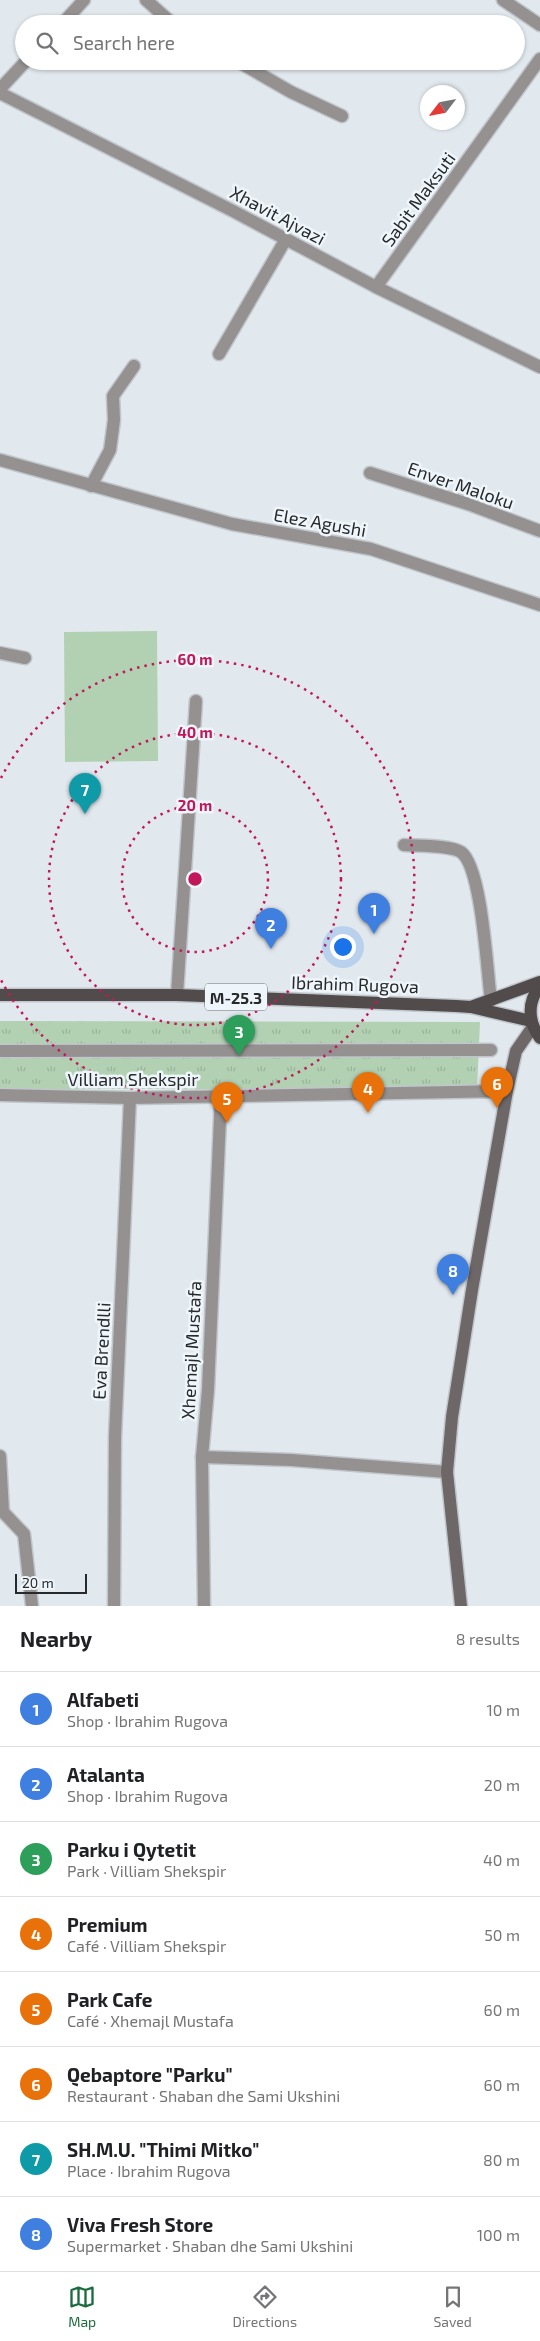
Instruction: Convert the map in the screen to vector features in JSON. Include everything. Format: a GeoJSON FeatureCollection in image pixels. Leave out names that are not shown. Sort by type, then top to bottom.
{"type":"FeatureCollection","features":[{"type":"Feature","properties":{"kind":"main road","name":"Ibrahim Rugova"},"geometry":{"type":"LineString","coordinates":[[471,1007],[540,982]]}},
{"type":"Feature","properties":{"kind":"main road"},"geometry":{"type":"LineString","coordinates":[[534,1029],[533,998],[540,986]]}},
{"type":"Feature","properties":{"kind":"main road","name":"Ibrahim Rugova"},"geometry":{"type":"LineString","coordinates":[[0,995],[177,995],[471,1007],[534,1029]]}},
{"type":"Feature","properties":{"kind":"street"},"geometry":{"type":"LineString","coordinates":[[70,15],[84,0]]}},
{"type":"Feature","properties":{"kind":"street"},"geometry":{"type":"LineString","coordinates":[[146,0],[163,15]]}},
{"type":"Feature","properties":{"kind":"street"},"geometry":{"type":"LineString","coordinates":[[503,0],[540,25]]}},
{"type":"Feature","properties":{"kind":"street","name":"Sabit Maksuti"},"geometry":{"type":"LineString","coordinates":[[376,287],[540,59]]}},
{"type":"Feature","properties":{"kind":"street"},"geometry":{"type":"LineString","coordinates":[[0,91],[18,70]]}},
{"type":"Feature","properties":{"kind":"street"},"geometry":{"type":"LineString","coordinates":[[253,70],[291,92],[342,116]]}},
{"type":"Feature","properties":{"kind":"street","name":"Xhavit Ajvazi"},"geometry":{"type":"LineString","coordinates":[[0,91],[376,287],[540,367]]}},
{"type":"Feature","properties":{"kind":"street"},"geometry":{"type":"LineString","coordinates":[[218,354],[286,239]]}},
{"type":"Feature","properties":{"kind":"street"},"geometry":{"type":"LineString","coordinates":[[91,486],[110,450],[114,420],[113,396],[134,366]]}},
{"type":"Feature","properties":{"kind":"street","name":"Elez Agushi"},"geometry":{"type":"LineString","coordinates":[[0,460],[232,524],[371,549],[540,605]]}},
{"type":"Feature","properties":{"kind":"street","name":"Enver Maloku"},"geometry":{"type":"LineString","coordinates":[[370,473],[468,504],[540,531]]}},
{"type":"Feature","properties":{"kind":"street"},"geometry":{"type":"LineString","coordinates":[[0,653],[25,658]]}},
{"type":"Feature","properties":{"kind":"street"},"geometry":{"type":"LineString","coordinates":[[177,995],[196,701]]}},
{"type":"Feature","properties":{"kind":"street"},"geometry":{"type":"LineString","coordinates":[[404,845],[452,849],[461,852],[472,867],[482,921],[491,1001]]}},
{"type":"Feature","properties":{"kind":"street"},"geometry":{"type":"LineString","coordinates":[[462,1606],[446,1472],[452,1417],[506,1091],[516,1051],[534,1029]]}},
{"type":"Feature","properties":{"kind":"street"},"geometry":{"type":"LineString","coordinates":[[0,1051],[491,1050]]}},
{"type":"Feature","properties":{"kind":"street","name":"Villiam Shekspir"},"geometry":{"type":"LineString","coordinates":[[0,1096],[130,1098],[506,1091]]}},
{"type":"Feature","properties":{"kind":"street","name":"Xhemajl Mustafa"},"geometry":{"type":"LineString","coordinates":[[204,1606],[202,1457],[208,1390],[221,1096]]}},
{"type":"Feature","properties":{"kind":"street","name":"Eva Brendlli"},"geometry":{"type":"LineString","coordinates":[[114,1606],[115,1437],[130,1098]]}},
{"type":"Feature","properties":{"kind":"street"},"geometry":{"type":"LineString","coordinates":[[0,1456],[3,1512],[24,1534],[32,1606]]}},
{"type":"Feature","properties":{"kind":"street"},"geometry":{"type":"LineString","coordinates":[[202,1457],[291,1460],[446,1472]]}},
{"type":"Feature","properties":{"kind":"green space"},"geometry":{"type":"Polygon","coordinates":[[[157,631],[158,761],[65,762],[64,632],[157,631]]]}},
{"type":"Feature","properties":{"kind":"green space"},"geometry":{"type":"Polygon","coordinates":[[[0,1021],[480,1022],[477,1089],[0,1089],[0,1021]]]}},
{"type":"Feature","properties":{"kind":"place","name":"SH.M.U. \"Thimi Mitko\""},"geometry":{"type":"Point","coordinates":[85,814]}},
{"type":"Feature","properties":{"kind":"place","name":"Alfabeti"},"geometry":{"type":"Point","coordinates":[374,934]}},
{"type":"Feature","properties":{"kind":"place","name":"Atalanta"},"geometry":{"type":"Point","coordinates":[271,949]}},
{"type":"Feature","properties":{"kind":"place","name":"Parku i Qytetit"},"geometry":{"type":"Point","coordinates":[239,1056]}},
{"type":"Feature","properties":{"kind":"place","name":"Qebaptore \"Parku\""},"geometry":{"type":"Point","coordinates":[497,1108]}},
{"type":"Feature","properties":{"kind":"place","name":"Premium"},"geometry":{"type":"Point","coordinates":[368,1113]}},
{"type":"Feature","properties":{"kind":"place","name":"Park Cafe"},"geometry":{"type":"Point","coordinates":[227,1123]}},
{"type":"Feature","properties":{"kind":"place","name":"Viva Fresh Store"},"geometry":{"type":"Point","coordinates":[453,1295]}}]}
